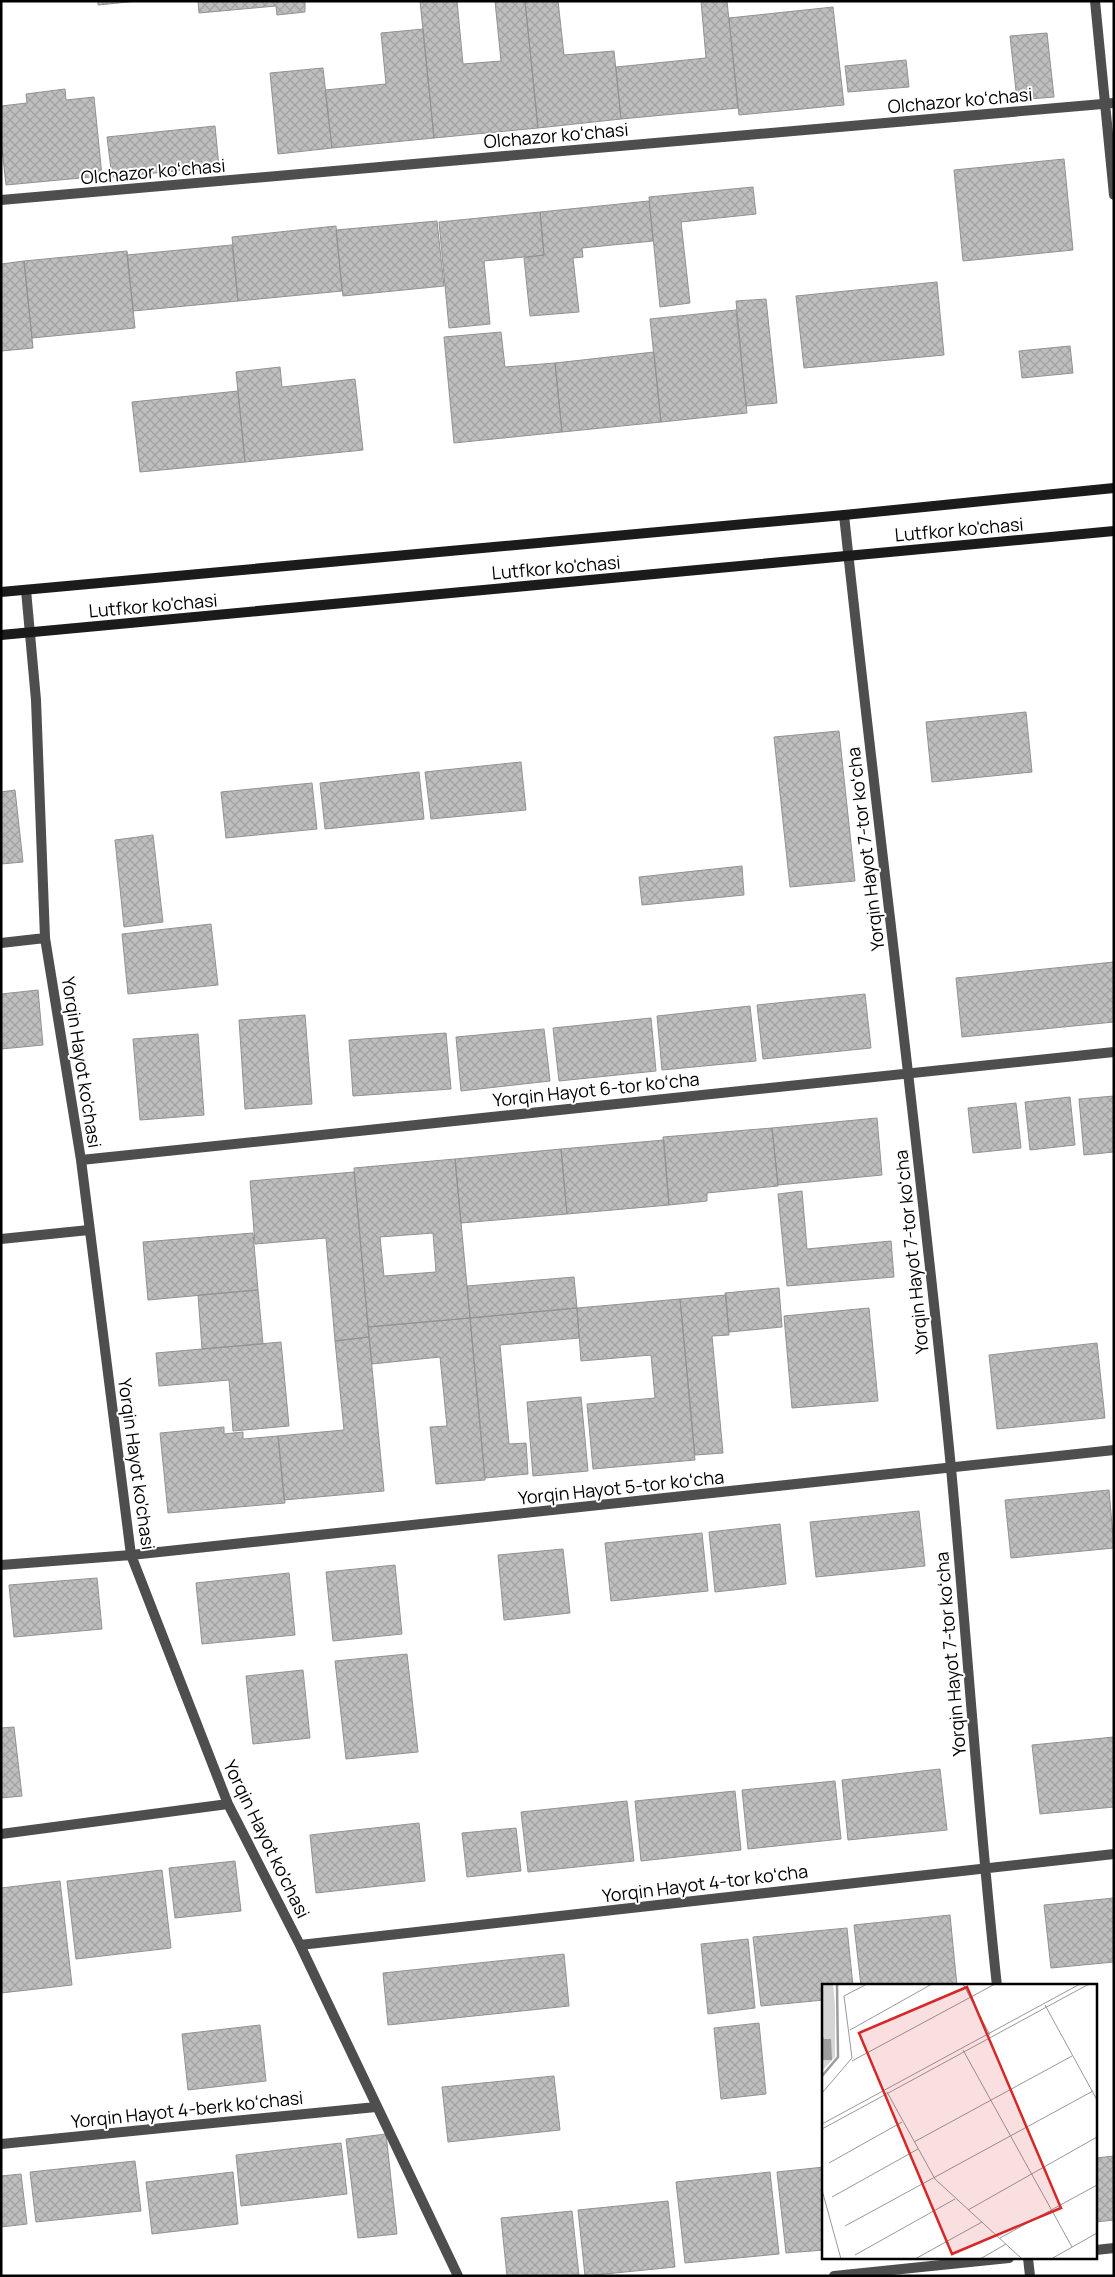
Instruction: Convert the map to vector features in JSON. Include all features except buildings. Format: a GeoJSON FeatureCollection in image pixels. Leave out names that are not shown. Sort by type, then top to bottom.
{"type":"FeatureCollection","features":[{"type":"Feature","properties":{"kind":"main road","name":"Lutfkor ko'chasi"},"geometry":{"type":"LineString","coordinates":[[1,592],[844,515],[1114,488]]}},
{"type":"Feature","properties":{"kind":"main road","name":"Lutfkor ko'chasi"},"geometry":{"type":"LineString","coordinates":[[1,635],[1114,530]]}},
{"type":"Feature","properties":{"kind":"street"},"geometry":{"type":"LineString","coordinates":[[1095,1],[1110,103],[1114,195]]}},
{"type":"Feature","properties":{"kind":"street","name":"Olchazor koʻchasi"},"geometry":{"type":"LineString","coordinates":[[1,200],[1110,103]]}},
{"type":"Feature","properties":{"kind":"street","name":"Yorqin Hayot 7-tor koʻcha"},"geometry":{"type":"LineString","coordinates":[[844,515],[951,1468],[984,1867],[997,1984]]}},
{"type":"Feature","properties":{"kind":"street","name":"Yorqin Hayot ko'chasi"},"geometry":{"type":"LineString","coordinates":[[26,590],[36,700],[45,938],[81,1160],[131,1555],[228,1804],[300,1945],[458,2276]]}},
{"type":"Feature","properties":{"kind":"street"},"geometry":{"type":"LineString","coordinates":[[1,944],[45,938]]}},
{"type":"Feature","properties":{"kind":"street","name":"Yorqin Hayot 6-tor koʻcha"},"geometry":{"type":"LineString","coordinates":[[81,1160],[908,1072],[1114,1052]]}},
{"type":"Feature","properties":{"kind":"street"},"geometry":{"type":"LineString","coordinates":[[1,1239],[90,1230]]}},
{"type":"Feature","properties":{"kind":"street","name":"Yorqin Hayot 5-tor koʻcha"},"geometry":{"type":"LineString","coordinates":[[1,1565],[131,1555],[1114,1450]]}},
{"type":"Feature","properties":{"kind":"street"},"geometry":{"type":"LineString","coordinates":[[1,1834],[228,1804]]}},
{"type":"Feature","properties":{"kind":"street","name":"Yorqin Hayot 4-tor koʻcha"},"geometry":{"type":"LineString","coordinates":[[300,1945],[984,1867],[1114,1854]]}},
{"type":"Feature","properties":{"kind":"street","name":"Yorqin Hayot 4-berk koʻchasi"},"geometry":{"type":"LineString","coordinates":[[1,2144],[376,2107]]}},
{"type":"Feature","properties":{"kind":"street"},"geometry":{"type":"LineString","coordinates":[[1098,2250],[1114,2248]]}},
{"type":"Feature","properties":{"kind":"street"},"geometry":{"type":"LineString","coordinates":[[834,2276],[990,2260]]}},
{"type":"Feature","properties":{"kind":"street"},"geometry":{"type":"LineString","coordinates":[[1028,2260],[1030,2276]]}}]}
